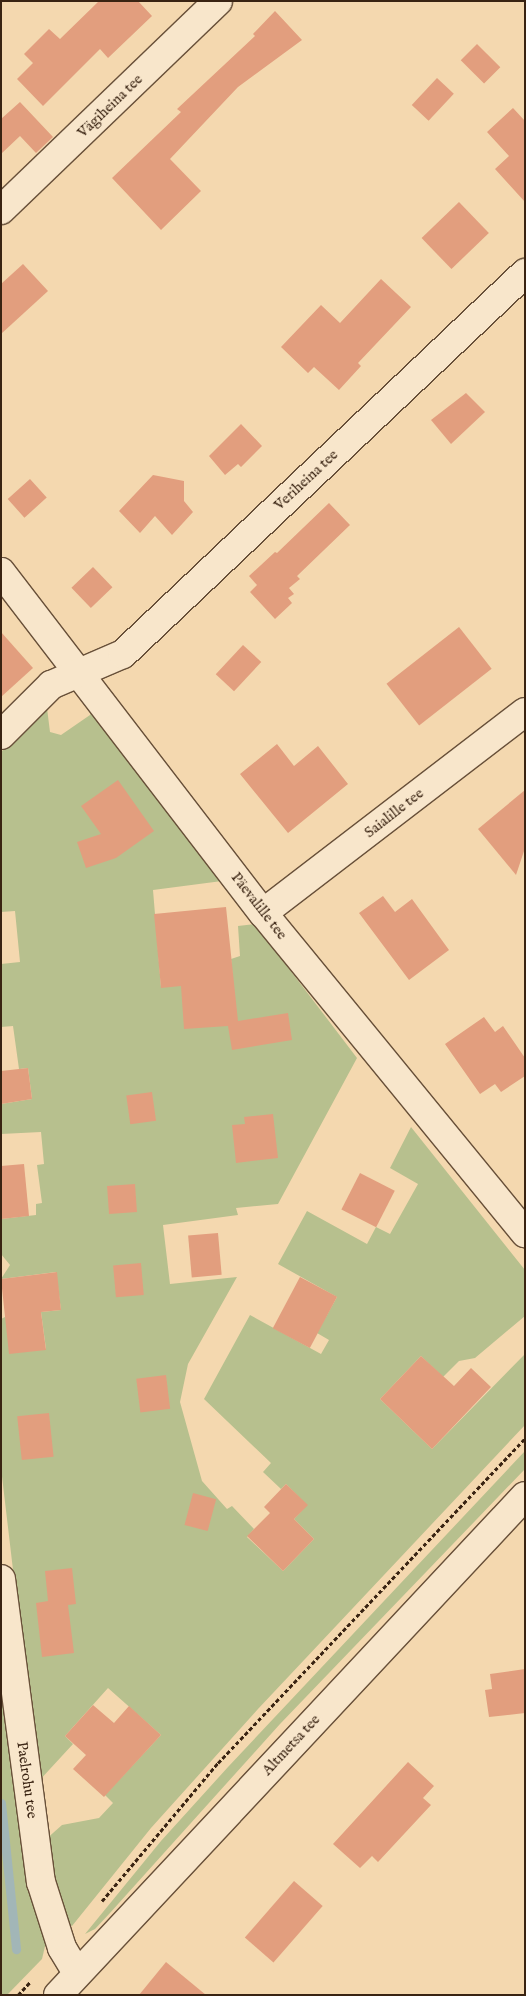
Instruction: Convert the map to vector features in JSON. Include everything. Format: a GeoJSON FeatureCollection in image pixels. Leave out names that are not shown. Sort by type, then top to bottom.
{"type":"FeatureCollection","features":[{"type":"Feature","properties":{"kind":"street","name":"Vägiheina tee"},"geometry":{"type":"LineString","coordinates":[[1,210],[218,1]]}},
{"type":"Feature","properties":{"kind":"street","name":"Veriheina tee"},"geometry":{"type":"LineString","coordinates":[[79,674],[123,654],[525,273]]}},
{"type":"Feature","properties":{"kind":"street","name":"Päevalille tee"},"geometry":{"type":"LineString","coordinates":[[1,572],[264,913],[525,1233]]}},
{"type":"Feature","properties":{"kind":"street"},"geometry":{"type":"LineString","coordinates":[[1,735],[51,685],[79,674]]}},
{"type":"Feature","properties":{"kind":"street","name":"Saialille tee"},"geometry":{"type":"LineString","coordinates":[[264,913],[525,712]]}},
{"type":"Feature","properties":{"kind":"street","name":"Altmetsa tee"},"geometry":{"type":"LineString","coordinates":[[58,1995],[525,1496]]}},
{"type":"Feature","properties":{"kind":"street","name":"Paelrohu tee"},"geometry":{"type":"LineString","coordinates":[[1,1579],[41,1882],[62,1948],[77,1974]]}},
{"type":"Feature","properties":{"kind":"path"},"geometry":{"type":"LineString","coordinates":[[99,1904],[218,1763],[525,1438]]}},
{"type":"Feature","properties":{"kind":"path"},"geometry":{"type":"LineString","coordinates":[[18,1995],[62,1948]]}},
{"type":"Feature","properties":{"kind":"green space"},"geometry":{"type":"Polygon","coordinates":[[[95,704],[222,881],[153,890],[161,987],[233,980],[231,959],[240,956],[238,926],[255,924],[357,1058],[278,1204],[236,1208],[238,1215],[163,1225],[170,1284],[237,1277],[188,1364],[180,1402],[202,1481],[227,1509],[232,1506],[254,1529],[247,1537],[283,1571],[314,1539],[294,1519],[307,1505],[286,1484],[281,1489],[263,1472],[271,1463],[204,1399],[250,1315],[321,1354],[329,1340],[317,1333],[337,1297],[278,1264],[307,1211],[367,1244],[376,1227],[390,1234],[418,1184],[390,1168],[411,1127],[525,1270],[525,1316],[475,1358],[459,1361],[443,1377],[421,1356],[380,1399],[432,1449],[525,1354],[525,1425],[258,1709],[151,1828],[72,1926],[62,1922],[44,1841],[62,1825],[99,1818],[113,1803],[105,1795],[161,1735],[108,1688],[65,1736],[73,1744],[38,1782],[1,1468],[1,1319],[5,1317],[46,1349],[41,1312],[61,1310],[56,1272],[1,1279],[10,1265],[1,1254],[1,1219],[36,1215],[36,1204],[42,1203],[37,1165],[44,1164],[41,1132],[1,1134],[1,1104],[32,1099],[28,1068],[19,1069],[13,1026],[1,1027],[1,964],[20,962],[15,911],[1,912],[1,752],[47,708],[50,732],[61,735],[90,715],[95,704]]]}},
{"type":"Feature","properties":{"kind":"green space"},"geometry":{"type":"Polygon","coordinates":[[[525,1451],[525,1469],[280,1724],[95,1929],[85,1934],[161,1841],[228,1767],[525,1451]]]}},
{"type":"Feature","properties":{"kind":"green space"},"geometry":{"type":"Polygon","coordinates":[[[1,1635],[46,1942],[42,1959],[7,1995],[1,1995],[1,1635]]]}},
{"type":"Feature","properties":{"kind":"building"},"geometry":{"type":"Polygon","coordinates":[[[99,1],[138,1],[152,16],[108,58],[100,49],[43,106],[17,79],[33,63],[24,54],[49,29],[60,39],[99,1]]]}},
{"type":"Feature","properties":{"kind":"building"},"geometry":{"type":"Polygon","coordinates":[[[275,11],[302,40],[238,87],[170,159],[201,191],[161,230],[112,178],[181,112],[177,109],[255,36],[253,34],[275,11]]]}},
{"type":"Feature","properties":{"kind":"building"},"geometry":{"type":"Polygon","coordinates":[[[477,44],[500,67],[484,84],[461,60],[477,44]]]}},
{"type":"Feature","properties":{"kind":"building"},"geometry":{"type":"Polygon","coordinates":[[[437,78],[454,94],[429,121],[412,105],[437,78]]]}},
{"type":"Feature","properties":{"kind":"building"},"geometry":{"type":"Polygon","coordinates":[[[20,102],[53,137],[36,153],[20,136],[1,154],[1,119],[20,102]]]}},
{"type":"Feature","properties":{"kind":"building"},"geometry":{"type":"Polygon","coordinates":[[[513,108],[525,121],[525,202],[495,169],[509,156],[487,132],[513,108]]]}},
{"type":"Feature","properties":{"kind":"building"},"geometry":{"type":"Polygon","coordinates":[[[459,202],[489,233],[451,269],[422,238],[459,202]]]}},
{"type":"Feature","properties":{"kind":"building"},"geometry":{"type":"Polygon","coordinates":[[[23,264],[48,291],[1,334],[1,284],[23,264]]]}},
{"type":"Feature","properties":{"kind":"building"},"geometry":{"type":"Polygon","coordinates":[[[381,279],[411,307],[358,363],[361,366],[339,390],[314,367],[308,373],[281,347],[321,305],[340,323],[381,279]]]}},
{"type":"Feature","properties":{"kind":"building"},"geometry":{"type":"Polygon","coordinates":[[[466,393],[485,412],[451,444],[431,420],[466,393]]]}},
{"type":"Feature","properties":{"kind":"building"},"geometry":{"type":"Polygon","coordinates":[[[241,424],[262,446],[241,467],[238,464],[225,475],[209,456],[241,424]]]}},
{"type":"Feature","properties":{"kind":"building"},"geometry":{"type":"Polygon","coordinates":[[[153,475],[184,481],[184,501],[193,512],[172,535],[155,516],[140,533],[119,511],[153,475]]]}},
{"type":"Feature","properties":{"kind":"building"},"geometry":{"type":"Polygon","coordinates":[[[30,479],[47,498],[24,518],[8,499],[30,479]]]}},
{"type":"Feature","properties":{"kind":"building"},"geometry":{"type":"Polygon","coordinates":[[[329,503],[350,525],[297,576],[300,579],[289,588],[294,594],[288,598],[292,603],[275,619],[250,592],[257,585],[249,576],[275,552],[277,553],[329,503]]]}},
{"type":"Feature","properties":{"kind":"building"},"geometry":{"type":"Polygon","coordinates":[[[93,567],[112,587],[91,608],[71,588],[93,567]]]}},
{"type":"Feature","properties":{"kind":"building"},"geometry":{"type":"Polygon","coordinates":[[[459,627],[492,669],[419,725],[387,684],[459,627]]]}},
{"type":"Feature","properties":{"kind":"building"},"geometry":{"type":"Polygon","coordinates":[[[1,632],[33,668],[1,697],[1,632]]]}},
{"type":"Feature","properties":{"kind":"building"},"geometry":{"type":"Polygon","coordinates":[[[243,645],[261,662],[234,691],[216,674],[243,645]]]}},
{"type":"Feature","properties":{"kind":"building"},"geometry":{"type":"Polygon","coordinates":[[[277,744],[294,766],[318,746],[348,784],[288,833],[240,774],[277,744]]]}},
{"type":"Feature","properties":{"kind":"building"},"geometry":{"type":"Polygon","coordinates":[[[118,780],[154,831],[116,858],[86,868],[77,842],[101,834],[81,806],[118,780]]]}},
{"type":"Feature","properties":{"kind":"building"},"geometry":{"type":"Polygon","coordinates":[[[525,790],[525,848],[516,875],[478,829],[525,790]]]}},
{"type":"Feature","properties":{"kind":"building"},"geometry":{"type":"Polygon","coordinates":[[[383,896],[395,912],[412,899],[449,950],[409,980],[359,913],[383,896]]]}},
{"type":"Feature","properties":{"kind":"building"},"geometry":{"type":"Polygon","coordinates":[[[226,907],[238,1021],[288,1013],[292,1040],[232,1050],[228,1026],[184,1029],[181,986],[161,988],[154,914],[226,907]]]}},
{"type":"Feature","properties":{"kind":"building"},"geometry":{"type":"Polygon","coordinates":[[[484,1017],[495,1032],[503,1026],[525,1058],[525,1076],[501,1092],[495,1084],[480,1094],[445,1044],[484,1017]]]}},
{"type":"Feature","properties":{"kind":"building"},"geometry":{"type":"Polygon","coordinates":[[[28,1068],[32,1099],[1,1104],[1,1071],[28,1068]]]}},
{"type":"Feature","properties":{"kind":"building"},"geometry":{"type":"Polygon","coordinates":[[[152,1092],[156,1121],[130,1124],[126,1096],[152,1092]]]}},
{"type":"Feature","properties":{"kind":"building"},"geometry":{"type":"Polygon","coordinates":[[[273,1114],[278,1158],[236,1163],[232,1125],[245,1124],[244,1117],[273,1114]]]}},
{"type":"Feature","properties":{"kind":"building"},"geometry":{"type":"Polygon","coordinates":[[[24,1164],[29,1216],[1,1219],[1,1166],[24,1164]]]}},
{"type":"Feature","properties":{"kind":"building"},"geometry":{"type":"Polygon","coordinates":[[[360,1173],[395,1191],[376,1227],[341,1210],[360,1173]]]}},
{"type":"Feature","properties":{"kind":"building"},"geometry":{"type":"Polygon","coordinates":[[[135,1184],[137,1212],[109,1214],[107,1186],[135,1184]]]}},
{"type":"Feature","properties":{"kind":"building"},"geometry":{"type":"Polygon","coordinates":[[[218,1233],[222,1275],[192,1277],[188,1236],[218,1233]]]}},
{"type":"Feature","properties":{"kind":"building"},"geometry":{"type":"Polygon","coordinates":[[[141,1263],[144,1295],[116,1297],[113,1265],[141,1263]]]}},
{"type":"Feature","properties":{"kind":"building"},"geometry":{"type":"Polygon","coordinates":[[[57,1272],[61,1310],[41,1312],[46,1350],[9,1354],[1,1279],[57,1272]]]}},
{"type":"Feature","properties":{"kind":"building"},"geometry":{"type":"Polygon","coordinates":[[[300,1277],[337,1297],[310,1348],[273,1328],[300,1277]]]}},
{"type":"Feature","properties":{"kind":"building"},"geometry":{"type":"Polygon","coordinates":[[[421,1356],[454,1386],[471,1368],[491,1387],[432,1449],[380,1399],[421,1356]]]}},
{"type":"Feature","properties":{"kind":"building"},"geometry":{"type":"Polygon","coordinates":[[[166,1375],[170,1409],[140,1412],[136,1379],[166,1375]]]}},
{"type":"Feature","properties":{"kind":"building"},"geometry":{"type":"Polygon","coordinates":[[[49,1413],[54,1457],[22,1460],[17,1416],[49,1413]]]}},
{"type":"Feature","properties":{"kind":"building"},"geometry":{"type":"Polygon","coordinates":[[[286,1484],[308,1505],[294,1519],[314,1539],[283,1571],[247,1536],[270,1513],[264,1507],[286,1484]]]}},
{"type":"Feature","properties":{"kind":"building"},"geometry":{"type":"Polygon","coordinates":[[[193,1493],[216,1499],[208,1531],[184,1525],[193,1493]]]}},
{"type":"Feature","properties":{"kind":"building"},"geometry":{"type":"Polygon","coordinates":[[[72,1568],[76,1604],[68,1605],[74,1653],[42,1657],[36,1603],[48,1601],[45,1571],[72,1568]]]}},
{"type":"Feature","properties":{"kind":"building"},"geometry":{"type":"Polygon","coordinates":[[[525,1669],[525,1713],[489,1717],[485,1690],[492,1689],[490,1674],[525,1669]]]}},
{"type":"Feature","properties":{"kind":"building"},"geometry":{"type":"Polygon","coordinates":[[[93,1705],[114,1723],[129,1706],[161,1735],[104,1797],[73,1769],[86,1755],[65,1736],[93,1705]]]}},
{"type":"Feature","properties":{"kind":"building"},"geometry":{"type":"Polygon","coordinates":[[[408,1762],[434,1786],[423,1798],[431,1805],[378,1862],[372,1856],[360,1868],[333,1844],[408,1762]]]}},
{"type":"Feature","properties":{"kind":"building"},"geometry":{"type":"Polygon","coordinates":[[[294,1881],[323,1906],[273,1963],[245,1938],[294,1881]]]}},
{"type":"Feature","properties":{"kind":"building"},"geometry":{"type":"Polygon","coordinates":[[[166,1962],[206,1995],[139,1995],[166,1962]]]}},
{"type":"Feature","properties":{"kind":"waterway"},"geometry":{"type":"LineString","coordinates":[[1,1803],[16,1949]]}}]}
